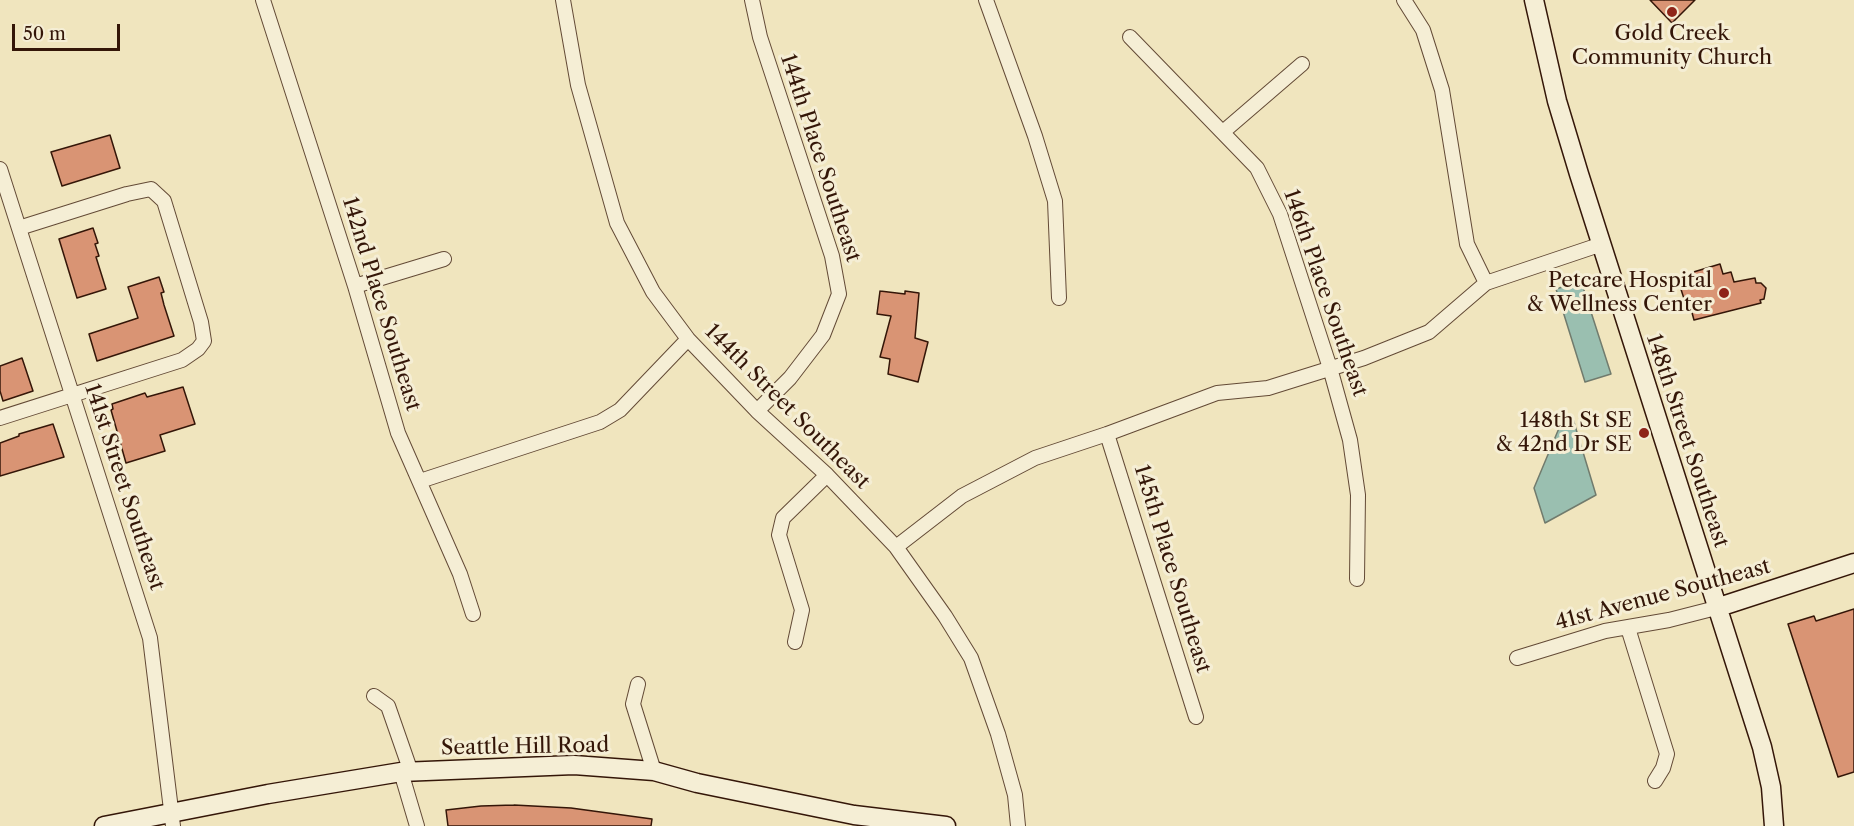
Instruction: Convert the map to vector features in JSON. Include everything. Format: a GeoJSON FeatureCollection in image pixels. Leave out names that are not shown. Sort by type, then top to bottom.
{"type":"FeatureCollection","features":[{"type":"Feature","properties":{"kind":"street","name":"142nd Place Southeast"},"geometry":{"type":"LineString","coordinates":[[263,0],[355,286],[398,433],[460,574],[473,614]]}},
{"type":"Feature","properties":{"kind":"street","name":"144th Street Southeast"},"geometry":{"type":"LineString","coordinates":[[563,0],[578,85],[617,223],[653,292],[688,339],[758,411],[827,475],[896,547],[945,616],[971,658],[998,734],[1015,795],[1017,826]]}},
{"type":"Feature","properties":{"kind":"street","name":"144th Place Southeast"},"geometry":{"type":"LineString","coordinates":[[752,0],[763,49],[832,256],[839,294],[823,335],[790,378],[758,411]]}},
{"type":"Feature","properties":{"kind":"street"},"geometry":{"type":"LineString","coordinates":[[986,0],[1035,136],[1055,201],[1059,298]]}},
{"type":"Feature","properties":{"kind":"street"},"geometry":{"type":"LineString","coordinates":[[1404,0],[1423,30],[1442,90],[1467,244],[1486,283]]}},
{"type":"Feature","properties":{"kind":"street","name":"148th Street Southeast"},"geometry":{"type":"LineString","coordinates":[[1534,0],[1557,101],[1716,608],[1762,747],[1771,787],[1774,826]]}},
{"type":"Feature","properties":{"kind":"street","name":"146th Place Southeast"},"geometry":{"type":"LineString","coordinates":[[1130,37],[1257,168],[1280,214],[1330,368],[1350,440],[1358,495],[1357,579]]}},
{"type":"Feature","properties":{"kind":"street"},"geometry":{"type":"LineString","coordinates":[[1222,132],[1302,64]]}},
{"type":"Feature","properties":{"kind":"street","name":"141st Street Southeast"},"geometry":{"type":"LineString","coordinates":[[0,169],[150,638],[173,819]]}},
{"type":"Feature","properties":{"kind":"street"},"geometry":{"type":"LineString","coordinates":[[0,418],[182,360],[198,350],[204,341],[201,322],[164,201],[151,189],[126,194],[19,228]]}},
{"type":"Feature","properties":{"kind":"street"},"geometry":{"type":"LineString","coordinates":[[896,547],[963,496],[1035,458],[1217,393],[1268,388],[1364,358],[1429,332],[1486,283],[1602,244]]}},
{"type":"Feature","properties":{"kind":"street"},"geometry":{"type":"LineString","coordinates":[[355,286],[444,260]]}},
{"type":"Feature","properties":{"kind":"street"},"geometry":{"type":"LineString","coordinates":[[420,481],[600,422],[620,410],[688,339]]}},
{"type":"Feature","properties":{"kind":"street","name":"145th Place Southeast"},"geometry":{"type":"LineString","coordinates":[[1107,434],[1196,717]]}},
{"type":"Feature","properties":{"kind":"street"},"geometry":{"type":"LineString","coordinates":[[795,642],[802,610],[779,535],[783,518],[827,475]]}},
{"type":"Feature","properties":{"kind":"street","name":"41st Avenue Southeast"},"geometry":{"type":"LineString","coordinates":[[1517,658],[1605,631],[1670,620],[1716,608],[1854,563]]}},
{"type":"Feature","properties":{"kind":"street"},"geometry":{"type":"LineString","coordinates":[[1628,628],[1667,754],[1663,768],[1655,781]]}},
{"type":"Feature","properties":{"kind":"street"},"geometry":{"type":"LineString","coordinates":[[638,684],[633,704],[654,771]]}},
{"type":"Feature","properties":{"kind":"street"},"geometry":{"type":"LineString","coordinates":[[374,696],[388,706],[406,772],[417,826]]}},
{"type":"Feature","properties":{"kind":"street","name":"Seattle Hill Road"},"geometry":{"type":"LineString","coordinates":[[104,826],[173,819],[268,794],[406,772],[574,765],[654,771],[697,783],[854,815],[946,826]]}},
{"type":"Feature","properties":{"kind":"shaded area"},"geometry":{"type":"Polygon","coordinates":[[[1581,281],[1611,374],[1585,382],[1556,289],[1581,281]]]}},
{"type":"Feature","properties":{"kind":"shaded area"},"geometry":{"type":"Polygon","coordinates":[[[1573,419],[1596,495],[1545,523],[1534,488],[1562,421],[1573,419]]]}},
{"type":"Feature","properties":{"kind":"building","name":"Gold Creek Community Church"},"geometry":{"type":"Polygon","coordinates":[[[1650,0],[1695,0],[1672,23],[1650,0]]]}},
{"type":"Feature","properties":{"kind":"building"},"geometry":{"type":"Polygon","coordinates":[[[110,135],[120,168],[62,186],[51,152],[110,135]]]}},
{"type":"Feature","properties":{"kind":"building"},"geometry":{"type":"Polygon","coordinates":[[[93,228],[98,243],[95,244],[99,256],[96,257],[106,289],[77,298],[59,239],[93,228]]]}},
{"type":"Feature","properties":{"kind":"building","name":"Petcare Hospital & Wellness Center"},"geometry":{"type":"Polygon","coordinates":[[[1720,264],[1723,274],[1731,272],[1734,282],[1755,278],[1756,283],[1761,283],[1766,288],[1764,299],[1760,300],[1761,303],[1694,320],[1691,309],[1688,311],[1677,277],[1720,264]]]}},
{"type":"Feature","properties":{"kind":"building"},"geometry":{"type":"Polygon","coordinates":[[[159,277],[164,292],[161,293],[164,305],[174,336],[97,361],[89,334],[138,318],[128,287],[159,277]]]}},
{"type":"Feature","properties":{"kind":"building"},"geometry":{"type":"Polygon","coordinates":[[[880,291],[919,293],[915,338],[928,342],[918,382],[888,374],[890,359],[880,357],[891,316],[877,314],[880,291]]]}},
{"type":"Feature","properties":{"kind":"building"},"geometry":{"type":"Polygon","coordinates":[[[22,358],[33,391],[3,401],[0,391],[0,366],[22,358]]]}},
{"type":"Feature","properties":{"kind":"building"},"geometry":{"type":"Polygon","coordinates":[[[183,387],[195,424],[160,435],[165,451],[126,463],[111,410],[113,409],[112,404],[145,393],[147,397],[183,387]]]}},
{"type":"Feature","properties":{"kind":"building"},"geometry":{"type":"Polygon","coordinates":[[[53,424],[64,457],[0,476],[0,443],[19,436],[19,434],[53,424]]]}},
{"type":"Feature","properties":{"kind":"building"},"geometry":{"type":"Polygon","coordinates":[[[1854,609],[1854,772],[1838,777],[1788,624],[1814,616],[1816,621],[1854,609]]]}},
{"type":"Feature","properties":{"kind":"building"},"geometry":{"type":"Polygon","coordinates":[[[514,805],[571,808],[652,819],[651,826],[448,826],[446,810],[514,805]]]}},
{"type":"Feature","properties":{"kind":"place","name":"Gold Creek Community Church"},"geometry":{"type":"Point","coordinates":[1672,12]}},
{"type":"Feature","properties":{"kind":"place","name":"Petcare Hospital & Wellness Center"},"geometry":{"type":"Point","coordinates":[1724,293]}},
{"type":"Feature","properties":{"kind":"place","name":"148th St SE & 42nd Dr SE"},"geometry":{"type":"Point","coordinates":[1644,433]}}]}
